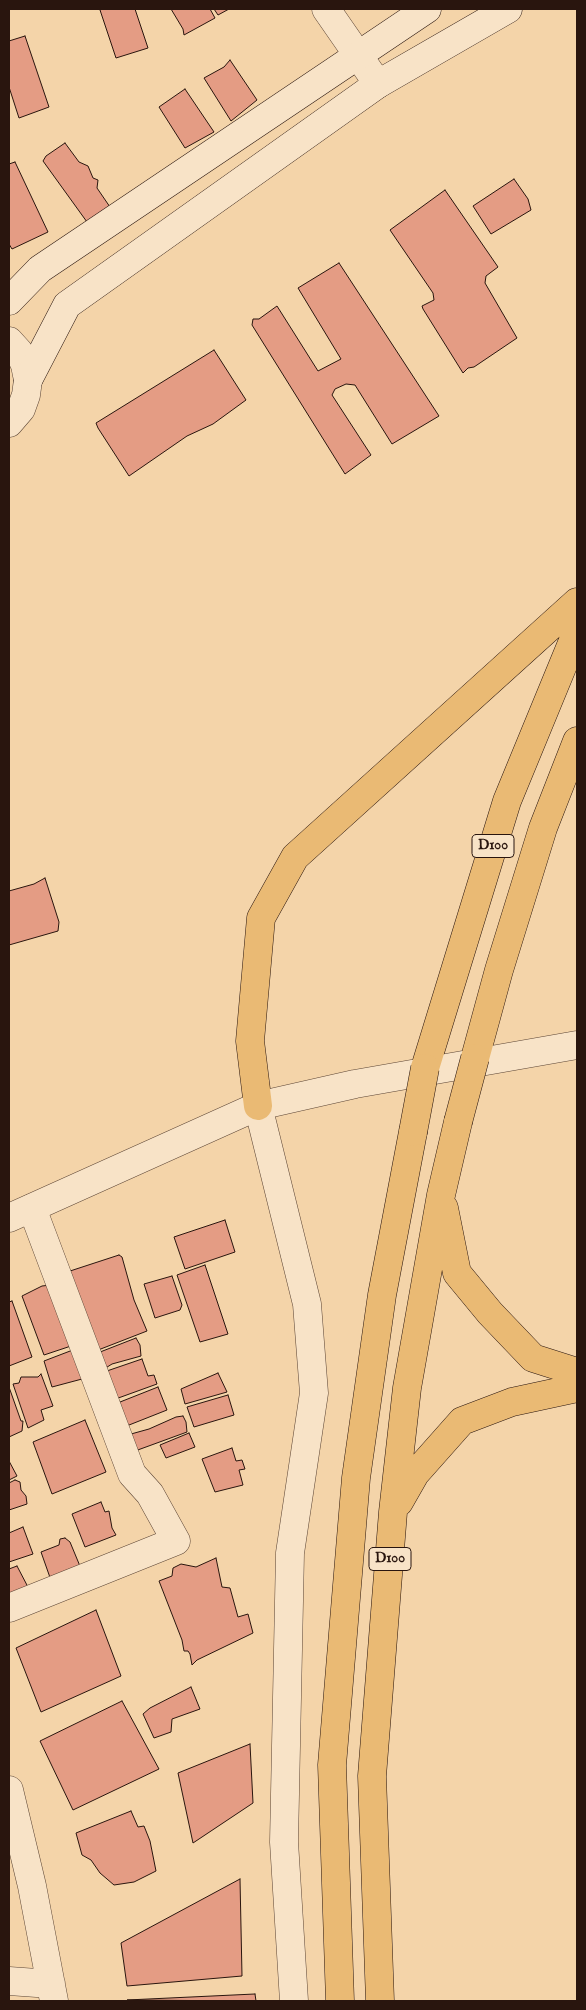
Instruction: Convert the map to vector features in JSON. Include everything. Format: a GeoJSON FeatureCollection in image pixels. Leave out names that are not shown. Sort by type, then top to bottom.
{"type":"FeatureCollection","features":[{"type":"Feature","properties":{"kind":"highway"},"geometry":{"type":"LineString","coordinates":[[258,1106],[250,1040],[261,918],[295,857],[577,602]]}},
{"type":"Feature","properties":{"kind":"highway","name":"D100"},"geometry":{"type":"LineString","coordinates":[[340,2001],[332,1765],[356,1478],[382,1294],[425,1068],[507,801],[577,631]]}},
{"type":"Feature","properties":{"kind":"highway","name":"D100"},"geometry":{"type":"LineString","coordinates":[[380,2001],[372,1776],[394,1512],[408,1388],[441,1196],[458,1122],[499,970],[543,828],[577,741]]}},
{"type":"Feature","properties":{"kind":"highway"},"geometry":{"type":"LineString","coordinates":[[441,1196],[457,1273],[490,1313],[534,1358],[577,1372]]}},
{"type":"Feature","properties":{"kind":"highway"},"geometry":{"type":"LineString","coordinates":[[394,1512],[415,1474],[462,1421],[512,1402],[577,1388]]}},
{"type":"Feature","properties":{"kind":"street"},"geometry":{"type":"LineString","coordinates":[[326,9],[356,55],[378,84]]}},
{"type":"Feature","properties":{"kind":"street"},"geometry":{"type":"LineString","coordinates":[[9,301],[40,269],[427,9]]}},
{"type":"Feature","properties":{"kind":"street"},"geometry":{"type":"LineString","coordinates":[[28,380],[67,305],[378,84],[508,9]]}},
{"type":"Feature","properties":{"kind":"street"},"geometry":{"type":"LineString","coordinates":[[9,341],[19,352],[25,365],[28,380],[26,395],[21,409],[9,423]]}},
{"type":"Feature","properties":{"kind":"street"},"geometry":{"type":"LineString","coordinates":[[9,1608],[176,1541],[150,1494],[132,1474],[20,1213],[258,1106],[355,1084],[577,1044]]}},
{"type":"Feature","properties":{"kind":"street"},"geometry":{"type":"LineString","coordinates":[[258,1106],[308,1304],[314,1394],[290,1553],[284,1842],[294,2001]]}},
{"type":"Feature","properties":{"kind":"street"},"geometry":{"type":"LineString","coordinates":[[9,1790],[18,1856],[53,1993],[9,1981]]}},
{"type":"Feature","properties":{"kind":"building"},"geometry":{"type":"Polygon","coordinates":[[[135,9],[148,48],[116,58],[100,10],[135,9]]]}},
{"type":"Feature","properties":{"kind":"building"},"geometry":{"type":"Polygon","coordinates":[[[171,9],[210,9],[215,18],[184,35],[183,29],[171,9]]]}},
{"type":"Feature","properties":{"kind":"building"},"geometry":{"type":"Polygon","coordinates":[[[214,9],[229,9],[218,15],[214,9]]]}},
{"type":"Feature","properties":{"kind":"building"},"geometry":{"type":"Polygon","coordinates":[[[25,36],[49,107],[19,118],[9,87],[9,41],[25,36]]]}},
{"type":"Feature","properties":{"kind":"building"},"geometry":{"type":"Polygon","coordinates":[[[230,60],[257,100],[231,121],[204,78],[224,67],[230,60]]]}},
{"type":"Feature","properties":{"kind":"building"},"geometry":{"type":"Polygon","coordinates":[[[185,89],[214,132],[185,148],[159,107],[185,89]]]}},
{"type":"Feature","properties":{"kind":"building"},"geometry":{"type":"Polygon","coordinates":[[[65,143],[79,162],[88,166],[93,178],[98,180],[97,188],[110,207],[87,222],[43,161],[46,156],[65,143]]]}},
{"type":"Feature","properties":{"kind":"building"},"geometry":{"type":"Polygon","coordinates":[[[15,162],[48,232],[12,249],[9,244],[9,164],[15,162]]]}},
{"type":"Feature","properties":{"kind":"building"},"geometry":{"type":"Polygon","coordinates":[[[514,179],[528,199],[531,210],[491,234],[473,206],[514,179]]]}},
{"type":"Feature","properties":{"kind":"building"},"geometry":{"type":"Polygon","coordinates":[[[445,190],[498,267],[486,276],[485,283],[517,338],[463,373],[423,309],[422,306],[434,300],[433,293],[390,230],[445,190]]]}},
{"type":"Feature","properties":{"kind":"building"},"geometry":{"type":"Polygon","coordinates":[[[339,263],[439,416],[392,444],[355,385],[346,384],[335,389],[332,395],[371,455],[345,474],[252,325],[253,319],[259,319],[277,306],[318,371],[341,359],[298,288],[339,263]]]}},
{"type":"Feature","properties":{"kind":"building"},"geometry":{"type":"Polygon","coordinates":[[[214,350],[246,400],[213,424],[187,436],[129,476],[96,423],[214,350]]]}},
{"type":"Feature","properties":{"kind":"building"},"geometry":{"type":"Polygon","coordinates":[[[45,878],[59,922],[58,931],[9,945],[9,891],[34,884],[45,878]]]}},
{"type":"Feature","properties":{"kind":"building"},"geometry":{"type":"Polygon","coordinates":[[[225,1220],[235,1252],[185,1269],[174,1237],[225,1220]]]}},
{"type":"Feature","properties":{"kind":"building"},"geometry":{"type":"Polygon","coordinates":[[[119,1255],[122,1257],[134,1300],[147,1331],[93,1352],[67,1272],[119,1255]]]}},
{"type":"Feature","properties":{"kind":"building"},"geometry":{"type":"Polygon","coordinates":[[[205,1265],[228,1334],[200,1342],[177,1275],[205,1265]]]}},
{"type":"Feature","properties":{"kind":"building"},"geometry":{"type":"Polygon","coordinates":[[[172,1276],[182,1305],[180,1310],[155,1318],[144,1284],[172,1276]]]}},
{"type":"Feature","properties":{"kind":"building"},"geometry":{"type":"Polygon","coordinates":[[[51,1285],[71,1346],[44,1355],[22,1296],[42,1286],[51,1285]]]}},
{"type":"Feature","properties":{"kind":"building"},"geometry":{"type":"Polygon","coordinates":[[[12,1301],[32,1357],[9,1366],[9,1302],[12,1301]]]}},
{"type":"Feature","properties":{"kind":"building"},"geometry":{"type":"Polygon","coordinates":[[[136,1338],[140,1345],[141,1356],[112,1364],[104,1369],[95,1354],[136,1338]]]}},
{"type":"Feature","properties":{"kind":"building"},"geometry":{"type":"Polygon","coordinates":[[[78,1348],[82,1379],[52,1387],[44,1361],[78,1348]]]}},
{"type":"Feature","properties":{"kind":"building"},"geometry":{"type":"Polygon","coordinates":[[[142,1359],[148,1376],[154,1375],[157,1384],[110,1401],[101,1373],[142,1359]]]}},
{"type":"Feature","properties":{"kind":"building"},"geometry":{"type":"Polygon","coordinates":[[[218,1373],[227,1392],[185,1404],[181,1389],[218,1373]]]}},
{"type":"Feature","properties":{"kind":"building"},"geometry":{"type":"Polygon","coordinates":[[[41,1374],[53,1406],[41,1410],[44,1420],[28,1428],[13,1384],[19,1383],[21,1377],[38,1377],[41,1374]]]}},
{"type":"Feature","properties":{"kind":"building"},"geometry":{"type":"Polygon","coordinates":[[[9,1387],[21,1421],[23,1421],[22,1431],[9,1437],[9,1387]]]}},
{"type":"Feature","properties":{"kind":"building"},"geometry":{"type":"Polygon","coordinates":[[[158,1387],[167,1410],[124,1427],[115,1404],[158,1387]]]}},
{"type":"Feature","properties":{"kind":"building"},"geometry":{"type":"Polygon","coordinates":[[[228,1395],[234,1415],[194,1427],[187,1407],[228,1395]]]}},
{"type":"Feature","properties":{"kind":"building"},"geometry":{"type":"Polygon","coordinates":[[[183,1416],[187,1432],[135,1451],[131,1434],[183,1416]]]}},
{"type":"Feature","properties":{"kind":"building"},"geometry":{"type":"Polygon","coordinates":[[[85,1420],[106,1472],[52,1494],[33,1442],[85,1420]]]}},
{"type":"Feature","properties":{"kind":"building"},"geometry":{"type":"Polygon","coordinates":[[[189,1433],[195,1447],[166,1458],[160,1445],[189,1433]]]}},
{"type":"Feature","properties":{"kind":"building"},"geometry":{"type":"Polygon","coordinates":[[[232,1448],[236,1461],[242,1460],[245,1469],[239,1470],[243,1485],[215,1492],[202,1459],[232,1448]]]}},
{"type":"Feature","properties":{"kind":"building"},"geometry":{"type":"Polygon","coordinates":[[[9,1461],[17,1476],[9,1480],[9,1461]]]}},
{"type":"Feature","properties":{"kind":"building"},"geometry":{"type":"Polygon","coordinates":[[[15,1480],[20,1482],[27,1504],[9,1510],[9,1483],[15,1480]]]}},
{"type":"Feature","properties":{"kind":"building"},"geometry":{"type":"Polygon","coordinates":[[[101,1502],[105,1512],[109,1511],[112,1528],[116,1535],[85,1547],[72,1514],[101,1502]]]}},
{"type":"Feature","properties":{"kind":"building"},"geometry":{"type":"Polygon","coordinates":[[[23,1527],[33,1554],[9,1562],[9,1533],[23,1527]]]}},
{"type":"Feature","properties":{"kind":"building"},"geometry":{"type":"Polygon","coordinates":[[[65,1538],[70,1542],[82,1571],[53,1586],[41,1552],[59,1545],[60,1539],[65,1538]]]}},
{"type":"Feature","properties":{"kind":"building"},"geometry":{"type":"Polygon","coordinates":[[[216,1558],[222,1587],[230,1588],[238,1617],[248,1614],[253,1633],[197,1660],[192,1665],[190,1654],[188,1651],[184,1651],[182,1640],[159,1581],[172,1576],[173,1568],[181,1564],[196,1567],[216,1558]]]}},
{"type":"Feature","properties":{"kind":"building"},"geometry":{"type":"Polygon","coordinates":[[[17,1566],[29,1589],[9,1597],[9,1569],[17,1566]]]}},
{"type":"Feature","properties":{"kind":"building"},"geometry":{"type":"Polygon","coordinates":[[[96,1610],[121,1676],[41,1712],[16,1648],[96,1610]]]}},
{"type":"Feature","properties":{"kind":"building"},"geometry":{"type":"Polygon","coordinates":[[[191,1687],[200,1709],[172,1719],[171,1732],[154,1738],[143,1714],[150,1708],[191,1687]]]}},
{"type":"Feature","properties":{"kind":"building"},"geometry":{"type":"Polygon","coordinates":[[[122,1701],[159,1769],[73,1810],[40,1741],[122,1701]]]}},
{"type":"Feature","properties":{"kind":"building"},"geometry":{"type":"Polygon","coordinates":[[[250,1744],[253,1803],[193,1843],[178,1773],[250,1744]]]}},
{"type":"Feature","properties":{"kind":"building"},"geometry":{"type":"Polygon","coordinates":[[[131,1811],[138,1827],[144,1826],[150,1841],[156,1871],[134,1882],[114,1885],[100,1873],[91,1860],[82,1855],[76,1833],[131,1811]]]}},
{"type":"Feature","properties":{"kind":"building"},"geometry":{"type":"Polygon","coordinates":[[[240,1879],[242,1976],[127,1986],[121,1943],[240,1879]]]}},
{"type":"Feature","properties":{"kind":"building"},"geometry":{"type":"Polygon","coordinates":[[[255,1994],[256,2001],[127,2000],[255,1994]]]}}]}
